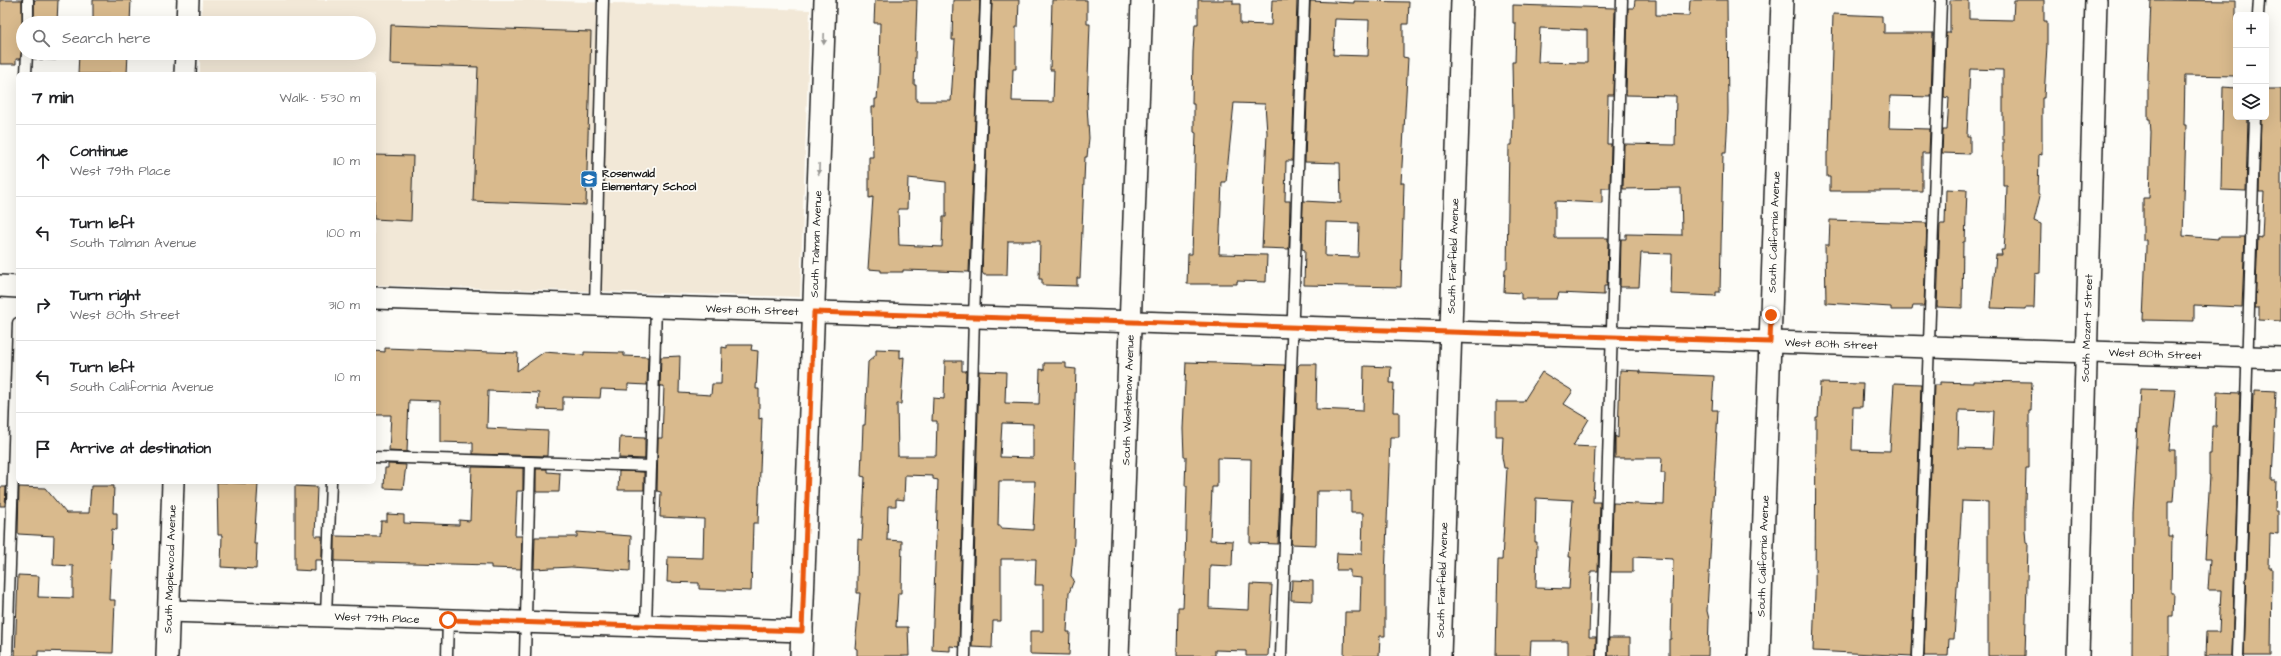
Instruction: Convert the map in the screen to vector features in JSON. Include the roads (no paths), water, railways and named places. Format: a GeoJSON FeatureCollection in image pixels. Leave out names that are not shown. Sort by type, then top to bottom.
{"type":"FeatureCollection","features":[{"type":"Feature","properties":{"kind":"street"},"geometry":{"type":"LineString","coordinates":[[187,16],[188,0]]}},
{"type":"Feature","properties":{"kind":"street","name":"South Talman Avenue"},"geometry":{"type":"LineString","coordinates":[[801,656],[825,0]]}},
{"type":"Feature","properties":{"kind":"street","name":"South Washtenaw Avenue"},"geometry":{"type":"LineString","coordinates":[[1118,656],[1142,0]]}},
{"type":"Feature","properties":{"kind":"street","name":"South Fairfield Avenue"},"geometry":{"type":"LineString","coordinates":[[1440,656],[1462,0]]}},
{"type":"Feature","properties":{"kind":"street","name":"South California Avenue"},"geometry":{"type":"LineString","coordinates":[[1759,656],[1782,0]]}},
{"type":"Feature","properties":{"kind":"street","name":"South Mozart Street"},"geometry":{"type":"LineString","coordinates":[[2078,656],[2096,0]]}},
{"type":"Feature","properties":{"kind":"street"},"geometry":{"type":"LineString","coordinates":[[186,60],[186,72]]}},
{"type":"Feature","properties":{"kind":"street"},"geometry":{"type":"LineString","coordinates":[[0,286],[16,287]]}},
{"type":"Feature","properties":{"kind":"street","name":"West 80th Street"},"geometry":{"type":"LineString","coordinates":[[376,298],[2281,358]]}},
{"type":"Feature","properties":{"kind":"street","name":"South Maplewood Avenue"},"geometry":{"type":"LineString","coordinates":[[167,656],[173,484]]}},
{"type":"Feature","properties":{"kind":"street","name":"West 79th Place"},"geometry":{"type":"LineString","coordinates":[[169,611],[802,631]]}},
{"type":"Feature","properties":{"kind":"lane"},"geometry":{"type":"LineString","coordinates":[[28,0],[28,16]]}},
{"type":"Feature","properties":{"kind":"lane"},"geometry":{"type":"LineString","coordinates":[[595,305],[602,0]]}},
{"type":"Feature","properties":{"kind":"lane"},"geometry":{"type":"LineString","coordinates":[[965,656],[974,317],[986,0]]}},
{"type":"Feature","properties":{"kind":"lane"},"geometry":{"type":"LineString","coordinates":[[1281,656],[1304,0]]}},
{"type":"Feature","properties":{"kind":"lane"},"geometry":{"type":"LineString","coordinates":[[1602,656],[1622,0]]}},
{"type":"Feature","properties":{"kind":"lane"},"geometry":{"type":"LineString","coordinates":[[1918,656],[1941,0]]}},
{"type":"Feature","properties":{"kind":"lane"},"geometry":{"type":"LineString","coordinates":[[2258,12],[2259,0]]}},
{"type":"Feature","properties":{"kind":"lane"},"geometry":{"type":"LineString","coordinates":[[26,72],[27,60]]}},
{"type":"Feature","properties":{"kind":"lane"},"geometry":{"type":"LineString","coordinates":[[2238,656],[2255,120]]}},
{"type":"Feature","properties":{"kind":"lane"},"geometry":{"type":"LineString","coordinates":[[646,626],[656,307]]}},
{"type":"Feature","properties":{"kind":"lane"},"geometry":{"type":"LineString","coordinates":[[7,656],[16,384]]}},
{"type":"Feature","properties":{"kind":"lane"},"geometry":{"type":"LineString","coordinates":[[376,457],[651,466]]}},
{"type":"Feature","properties":{"kind":"lane"},"geometry":{"type":"LineString","coordinates":[[525,656],[530,463]]}},
{"type":"Feature","properties":{"kind":"lane"},"geometry":{"type":"LineString","coordinates":[[326,616],[331,484]]}},
{"type":"Feature","properties":{"kind":"lane"},"geometry":{"type":"LineString","coordinates":[[447,656],[448,620]]}},
{"type":"Feature","properties":{"kind":"place","name":"Rosenwald Elementary School"},"geometry":{"type":"Point","coordinates":[589,179]}}]}
